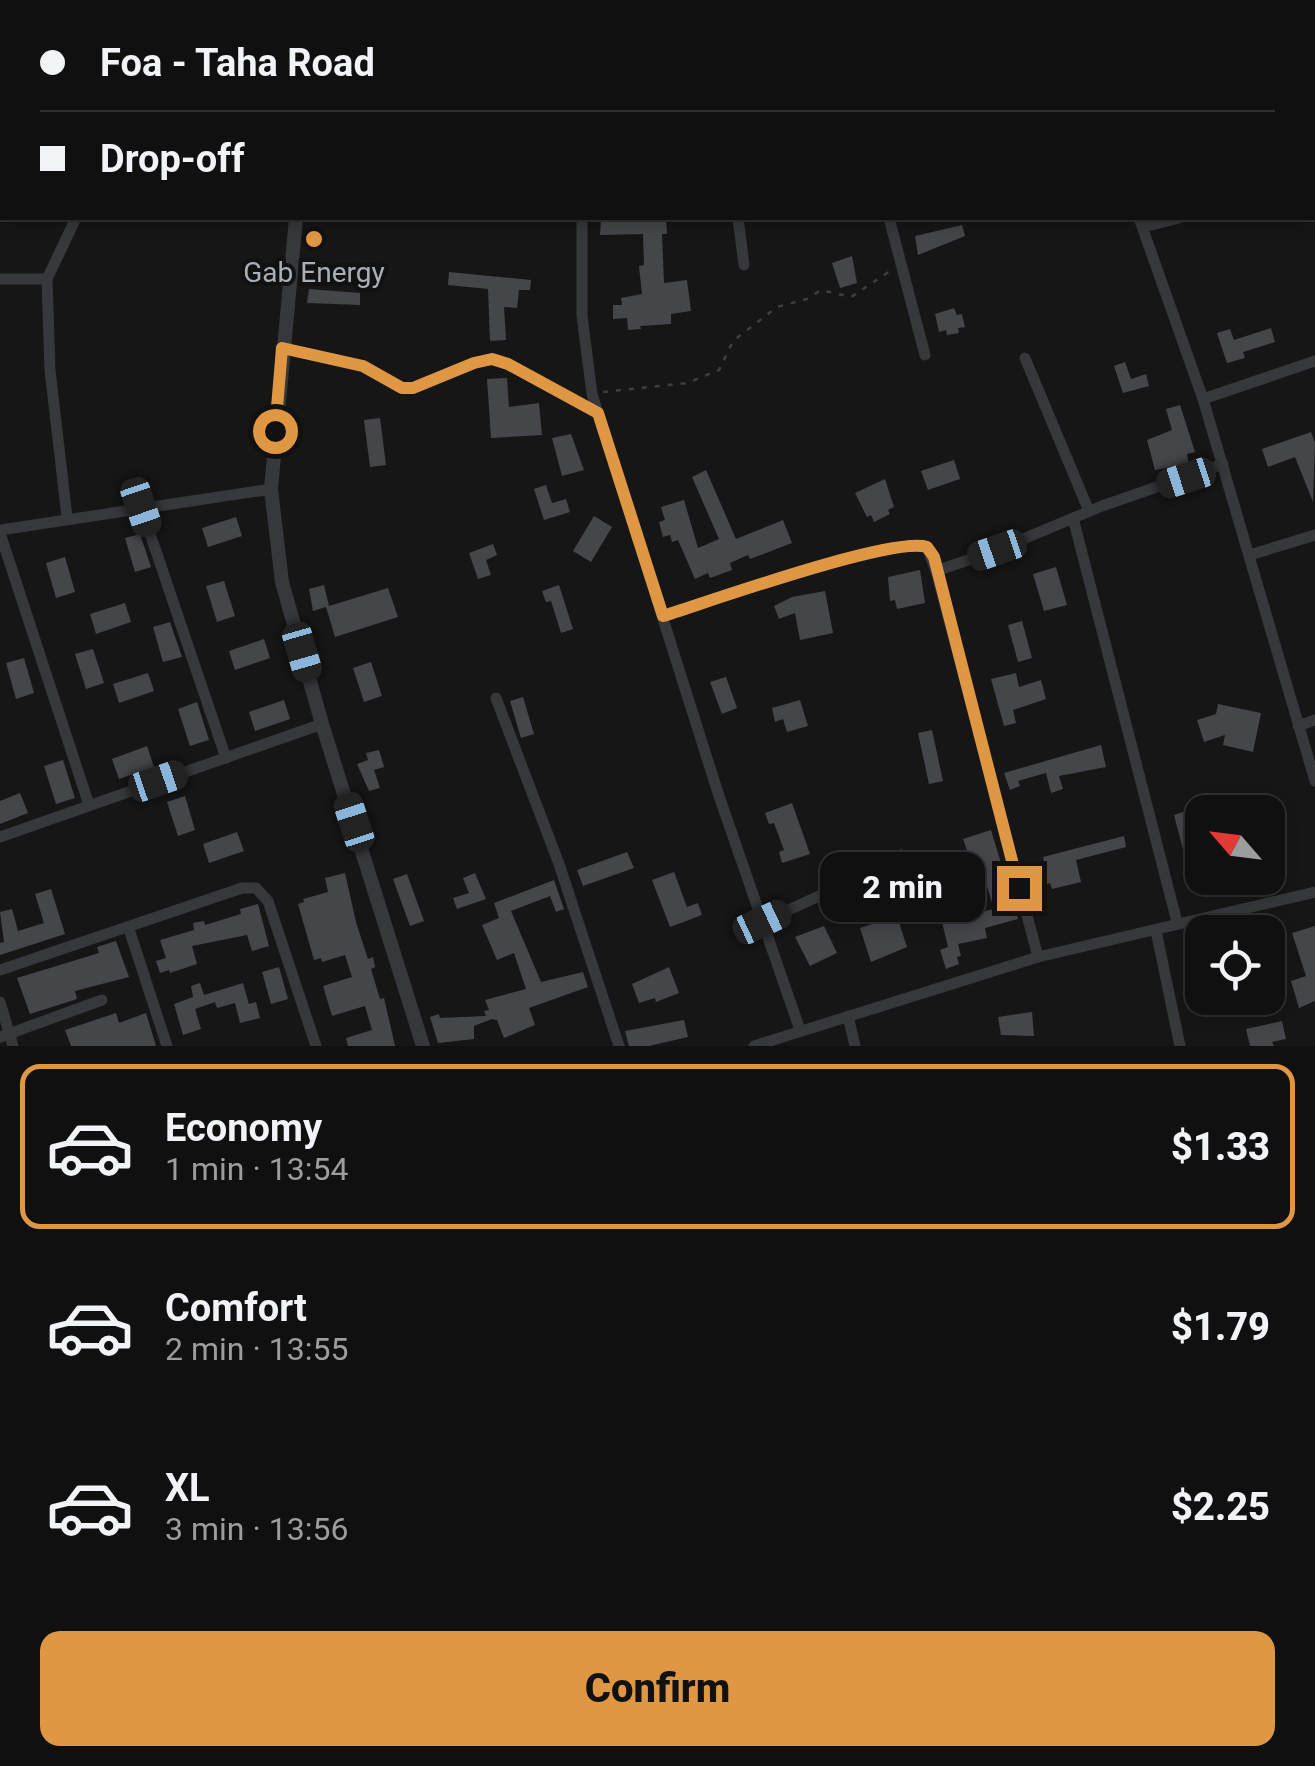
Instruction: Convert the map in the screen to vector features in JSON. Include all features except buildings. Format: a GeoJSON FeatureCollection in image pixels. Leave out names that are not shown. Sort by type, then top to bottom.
{"type":"FeatureCollection","features":[{"type":"Feature","properties":{"kind":"street"},"geometry":{"type":"LineString","coordinates":[[67,517],[50,370],[47,279],[75,220]]}},
{"type":"Feature","properties":{"kind":"street"},"geometry":{"type":"LineString","coordinates":[[296,220],[270,490],[282,582],[322,724],[423,1046]]}},
{"type":"Feature","properties":{"kind":"street"},"geometry":{"type":"LineString","coordinates":[[582,220],[583,336],[592,394],[800,1030]]}},
{"type":"Feature","properties":{"kind":"street"},"geometry":{"type":"LineString","coordinates":[[738,220],[744,265]]}},
{"type":"Feature","properties":{"kind":"street"},"geometry":{"type":"LineString","coordinates":[[890,220],[926,356]]}},
{"type":"Feature","properties":{"kind":"street"},"geometry":{"type":"LineString","coordinates":[[1141,222],[1203,400],[1315,781]]}},
{"type":"Feature","properties":{"kind":"street"},"geometry":{"type":"LineString","coordinates":[[0,279],[47,279]]}},
{"type":"Feature","properties":{"kind":"street"},"geometry":{"type":"LineString","coordinates":[[282,348],[363,366],[402,388],[413,388],[492,359],[598,413]]}},
{"type":"Feature","properties":{"kind":"street"},"geometry":{"type":"LineString","coordinates":[[1025,358],[1089,511]]}},
{"type":"Feature","properties":{"kind":"street"},"geometry":{"type":"LineString","coordinates":[[1203,400],[1315,361]]}},
{"type":"Feature","properties":{"kind":"street"},"geometry":{"type":"LineString","coordinates":[[936,571],[1222,464]]}},
{"type":"Feature","properties":{"kind":"street"},"geometry":{"type":"LineString","coordinates":[[89,804],[0,532],[67,517],[270,490]]}},
{"type":"Feature","properties":{"kind":"street"},"geometry":{"type":"LineString","coordinates":[[141,507],[226,758]]}},
{"type":"Feature","properties":{"kind":"street"},"geometry":{"type":"LineString","coordinates":[[1074,518],[1177,922]]}},
{"type":"Feature","properties":{"kind":"street"},"geometry":{"type":"LineString","coordinates":[[1250,555],[1315,535]]}},
{"type":"Feature","properties":{"kind":"street"},"geometry":{"type":"LineString","coordinates":[[663,616],[810,569],[907,545],[927,547],[1038,957]]}},
{"type":"Feature","properties":{"kind":"street"},"geometry":{"type":"LineString","coordinates":[[496,698],[559,864],[619,1046]]}},
{"type":"Feature","properties":{"kind":"street"},"geometry":{"type":"LineString","coordinates":[[1298,726],[1315,720]]}},
{"type":"Feature","properties":{"kind":"street"},"geometry":{"type":"LineString","coordinates":[[0,837],[322,724]]}},
{"type":"Feature","properties":{"kind":"street"},"geometry":{"type":"LineString","coordinates":[[762,922],[872,872]]}},
{"type":"Feature","properties":{"kind":"street"},"geometry":{"type":"LineString","coordinates":[[0,970],[242,888],[256,888],[268,900],[316,1046]]}},
{"type":"Feature","properties":{"kind":"street"},"geometry":{"type":"LineString","coordinates":[[754,1046],[1038,957],[1315,892]]}},
{"type":"Feature","properties":{"kind":"street"},"geometry":{"type":"LineString","coordinates":[[128,928],[166,1046]]}},
{"type":"Feature","properties":{"kind":"street"},"geometry":{"type":"LineString","coordinates":[[1156,930],[1180,1046]]}},
{"type":"Feature","properties":{"kind":"street"},"geometry":{"type":"LineString","coordinates":[[0,1002],[7,1039],[102,1000]]}},
{"type":"Feature","properties":{"kind":"street"},"geometry":{"type":"LineString","coordinates":[[848,1016],[855,1046]]}},
{"type":"Feature","properties":{"kind":"path"},"geometry":{"type":"LineString","coordinates":[[592,394],[687,382],[719,370],[733,341],[778,308],[822,290],[850,297],[887,272],[902,268]]}},
{"type":"Feature","properties":{"kind":"place","name":"Gab Energy"},"geometry":{"type":"Point","coordinates":[314,239]}},
{"type":"Feature","properties":{"kind":"route"},"geometry":{"type":"LineString","coordinates":[[275,431],[282,348],[363,366],[402,388],[413,388],[474,363],[492,359],[508,364],[598,413],[663,616],[810,569],[907,545],[927,547],[934,557],[1019,888]]}}]}
